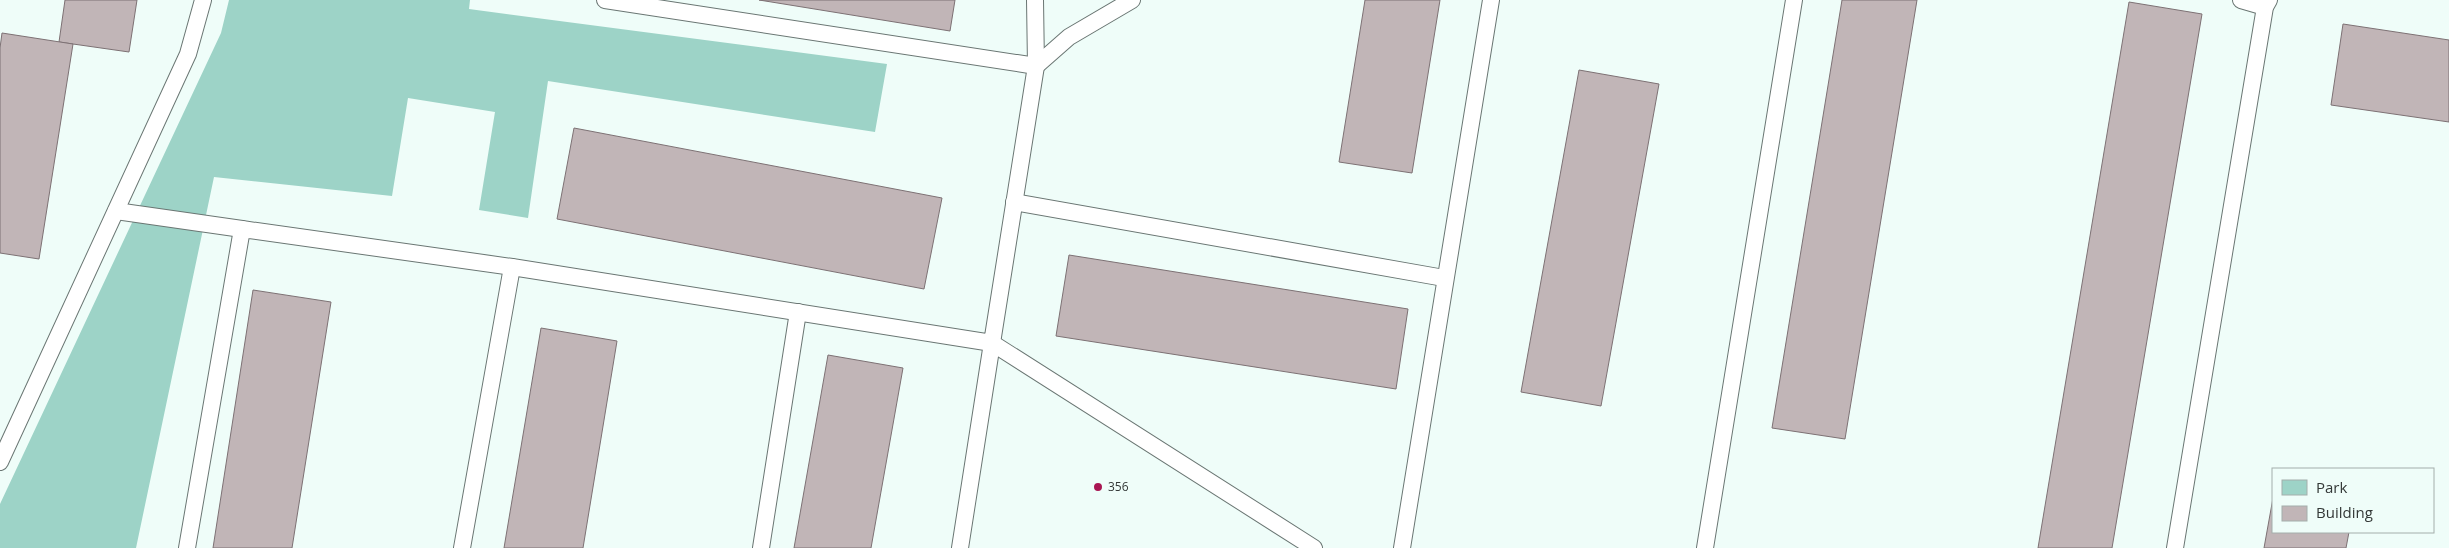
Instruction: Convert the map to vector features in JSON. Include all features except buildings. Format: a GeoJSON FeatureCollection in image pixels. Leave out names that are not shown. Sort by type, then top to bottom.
{"type":"FeatureCollection","features":[{"type":"Feature","properties":{"kind":"lane"},"geometry":{"type":"LineString","coordinates":[[0,462],[188,54],[203,0]]}},
{"type":"Feature","properties":{"kind":"lane"},"geometry":{"type":"LineString","coordinates":[[605,0],[1036,66]]}},
{"type":"Feature","properties":{"kind":"lane"},"geometry":{"type":"LineString","coordinates":[[960,548],[1036,66],[1035,0]]}},
{"type":"Feature","properties":{"kind":"lane"},"geometry":{"type":"LineString","coordinates":[[1036,66],[1069,37],[1132,0]]}},
{"type":"Feature","properties":{"kind":"lane"},"geometry":{"type":"LineString","coordinates":[[1402,548],[1444,278],[1491,0]]}},
{"type":"Feature","properties":{"kind":"lane"},"geometry":{"type":"LineString","coordinates":[[1705,548],[1794,0]]}},
{"type":"Feature","properties":{"kind":"lane"},"geometry":{"type":"LineString","coordinates":[[2174,548],[2267,4],[2241,0]]}},
{"type":"Feature","properties":{"kind":"lane"},"geometry":{"type":"LineString","coordinates":[[1014,202],[1444,278]]}},
{"type":"Feature","properties":{"kind":"lane"},"geometry":{"type":"LineString","coordinates":[[116,211],[512,267],[992,343],[1314,548]]}},
{"type":"Feature","properties":{"kind":"lane"},"geometry":{"type":"LineString","coordinates":[[187,548],[242,229]]}},
{"type":"Feature","properties":{"kind":"lane"},"geometry":{"type":"LineString","coordinates":[[462,548],[512,267]]}},
{"type":"Feature","properties":{"kind":"lane"},"geometry":{"type":"LineString","coordinates":[[761,548],[798,312]]}},
{"type":"Feature","properties":{"kind":"green space"},"geometry":{"type":"Polygon","coordinates":[[[229,0],[470,0],[469,9],[887,64],[875,132],[548,81],[528,218],[479,210],[495,112],[408,98],[392,196],[214,177],[136,548],[0,548],[0,504],[221,33],[229,0]]]}},
{"type":"Feature","properties":{"kind":"place","name":"356"},"geometry":{"type":"Point","coordinates":[1098,487]}}]}
